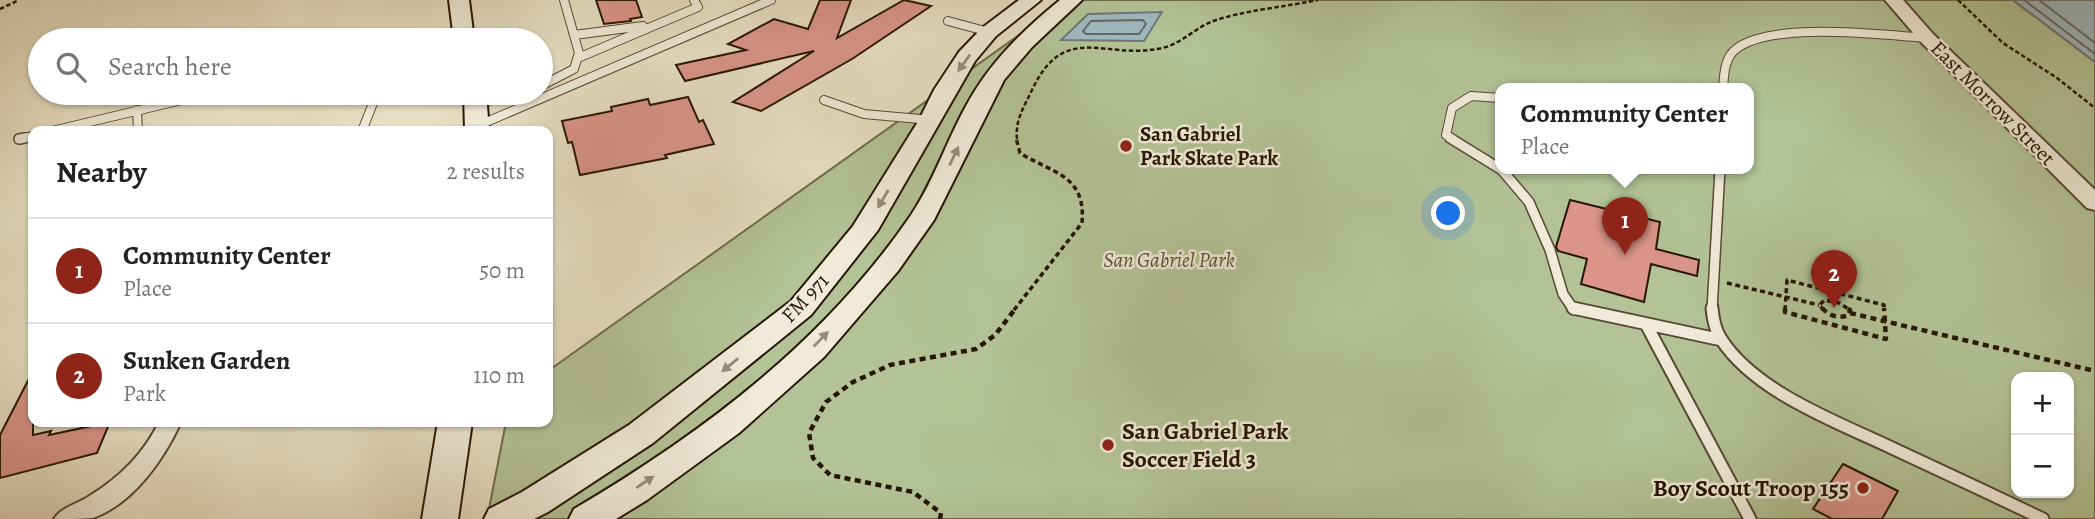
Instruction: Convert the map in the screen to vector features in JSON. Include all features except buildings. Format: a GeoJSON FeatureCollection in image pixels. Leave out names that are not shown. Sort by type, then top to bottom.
{"type":"FeatureCollection","features":[{"type":"Feature","properties":{"kind":"main road"},"geometry":{"type":"LineString","coordinates":[[459,0],[462,28]]}},
{"type":"Feature","properties":{"kind":"main road","name":"FM 971"},"geometry":{"type":"LineString","coordinates":[[502,519],[536,502],[641,434],[801,308],[864,230],[931,120],[945,90],[989,32],[1031,0]]}},
{"type":"Feature","properties":{"kind":"main road","name":"FM 971"},"geometry":{"type":"LineString","coordinates":[[587,519],[705,441],[789,371],[864,295],[923,219],[984,93],[1003,65],[1026,40],[1072,0]]}},
{"type":"Feature","properties":{"kind":"main road"},"geometry":{"type":"LineString","coordinates":[[931,120],[970,124]]}},
{"type":"Feature","properties":{"kind":"main road"},"geometry":{"type":"LineString","coordinates":[[440,519],[454,427]]}},
{"type":"Feature","properties":{"kind":"street","name":"East Morrow Street"},"geometry":{"type":"LineString","coordinates":[[1894,0],[1927,38],[2095,203]]}},
{"type":"Feature","properties":{"kind":"street"},"geometry":{"type":"LineString","coordinates":[[67,519],[82,513],[129,481],[162,444],[168,427]]}},
{"type":"Feature","properties":{"kind":"lane"},"geometry":{"type":"LineString","coordinates":[[564,0],[578,58],[574,69],[553,81],[564,88]]}},
{"type":"Feature","properties":{"kind":"lane"},"geometry":{"type":"LineString","coordinates":[[578,58],[698,7],[694,0]]}},
{"type":"Feature","properties":{"kind":"lane"},"geometry":{"type":"LineString","coordinates":[[553,91],[771,0]]}},
{"type":"Feature","properties":{"kind":"lane"},"geometry":{"type":"LineString","coordinates":[[948,21],[989,32]]}},
{"type":"Feature","properties":{"kind":"lane"},"geometry":{"type":"LineString","coordinates":[[574,35],[658,24]]}},
{"type":"Feature","properties":{"kind":"lane"},"geometry":{"type":"LineString","coordinates":[[1723,83],[1724,69],[1737,48],[1767,36],[1804,33],[1927,38]]}},
{"type":"Feature","properties":{"kind":"lane"},"geometry":{"type":"LineString","coordinates":[[1495,98],[1471,96],[1452,108],[1446,135],[1495,166]]}},
{"type":"Feature","properties":{"kind":"lane"},"geometry":{"type":"LineString","coordinates":[[824,100],[864,114],[931,120]]}},
{"type":"Feature","properties":{"kind":"lane"},"geometry":{"type":"LineString","coordinates":[[77,126],[158,105]]}},
{"type":"Feature","properties":{"kind":"lane"},"geometry":{"type":"LineString","coordinates":[[364,126],[372,105]]}},
{"type":"Feature","properties":{"kind":"lane"},"geometry":{"type":"LineString","coordinates":[[476,113],[496,105]]}},
{"type":"Feature","properties":{"kind":"lane"},"geometry":{"type":"LineString","coordinates":[[476,113],[504,105]]}},
{"type":"Feature","properties":{"kind":"lane"},"geometry":{"type":"LineString","coordinates":[[136,110],[138,126]]}},
{"type":"Feature","properties":{"kind":"lane"},"geometry":{"type":"LineString","coordinates":[[19,139],[28,137]]}},
{"type":"Feature","properties":{"kind":"lane"},"geometry":{"type":"LineString","coordinates":[[1505,174],[1529,202],[1550,250],[1563,294],[1574,310],[1722,340]]}},
{"type":"Feature","properties":{"kind":"lane"},"geometry":{"type":"LineString","coordinates":[[1720,174],[1712,307],[1714,324],[1722,340],[1740,360],[1766,381],[1808,406],[2043,519]]}},
{"type":"Feature","properties":{"kind":"lane"},"geometry":{"type":"LineString","coordinates":[[1647,326],[1749,519]]}},
{"type":"Feature","properties":{"kind":"path"},"geometry":{"type":"LineString","coordinates":[[0,9],[19,0]]}},
{"type":"Feature","properties":{"kind":"path"},"geometry":{"type":"LineString","coordinates":[[940,519],[941,513],[913,492],[830,475],[813,458],[809,433],[827,402],[853,382],[891,365],[976,349],[995,335],[1082,223],[1085,206],[1082,195],[1070,180],[1020,153],[1015,138],[1019,113],[1048,64],[1057,54],[1075,48],[1161,49],[1177,43],[1201,25],[1216,20],[1318,0]]}},
{"type":"Feature","properties":{"kind":"path"},"geometry":{"type":"LineString","coordinates":[[1958,0],[2003,43],[2057,78],[2095,108]]}},
{"type":"Feature","properties":{"kind":"path"},"geometry":{"type":"LineString","coordinates":[[1715,280],[1819,305],[1827,314],[1838,317],[1847,317],[1850,313]]}},
{"type":"Feature","properties":{"kind":"path"},"geometry":{"type":"LineString","coordinates":[[1787,280],[1884,305],[1886,339],[1786,313],[1786,297],[1787,280]]}},
{"type":"Feature","properties":{"kind":"path"},"geometry":{"type":"LineString","coordinates":[[1819,305],[1825,300],[1834,301],[1844,305],[1850,313],[2049,362],[2095,370]]}},
{"type":"Feature","properties":{"kind":"green space","name":"San Gabriel Park"},"geometry":{"type":"Polygon","coordinates":[[[1068,0],[2013,0],[2095,62],[2095,519],[487,519],[505,427],[553,427],[553,367],[1068,0]]]}},
{"type":"Feature","properties":{"kind":"water"},"geometry":{"type":"Polygon","coordinates":[[[2013,0],[2095,0],[2095,62],[2013,0]]]}},
{"type":"Feature","properties":{"kind":"water"},"geometry":{"type":"Polygon","coordinates":[[[1162,12],[1144,41],[1061,40],[1088,14],[1162,12]]]}},
{"type":"Feature","properties":{"kind":"place","name":"San Gabriel Park Skate Park"},"geometry":{"type":"Point","coordinates":[1126,146]}},
{"type":"Feature","properties":{"kind":"place","name":"Community Center"},"geometry":{"type":"Point","coordinates":[1625,255]}},
{"type":"Feature","properties":{"kind":"place","name":"Sunken Garden"},"geometry":{"type":"Point","coordinates":[1834,308]}},
{"type":"Feature","properties":{"kind":"place","name":"San Gabriel Park Soccer Field 3"},"geometry":{"type":"Point","coordinates":[1108,445]}},
{"type":"Feature","properties":{"kind":"place","name":"Boy Scout Troop 155"},"geometry":{"type":"Point","coordinates":[1863,488]}}]}
